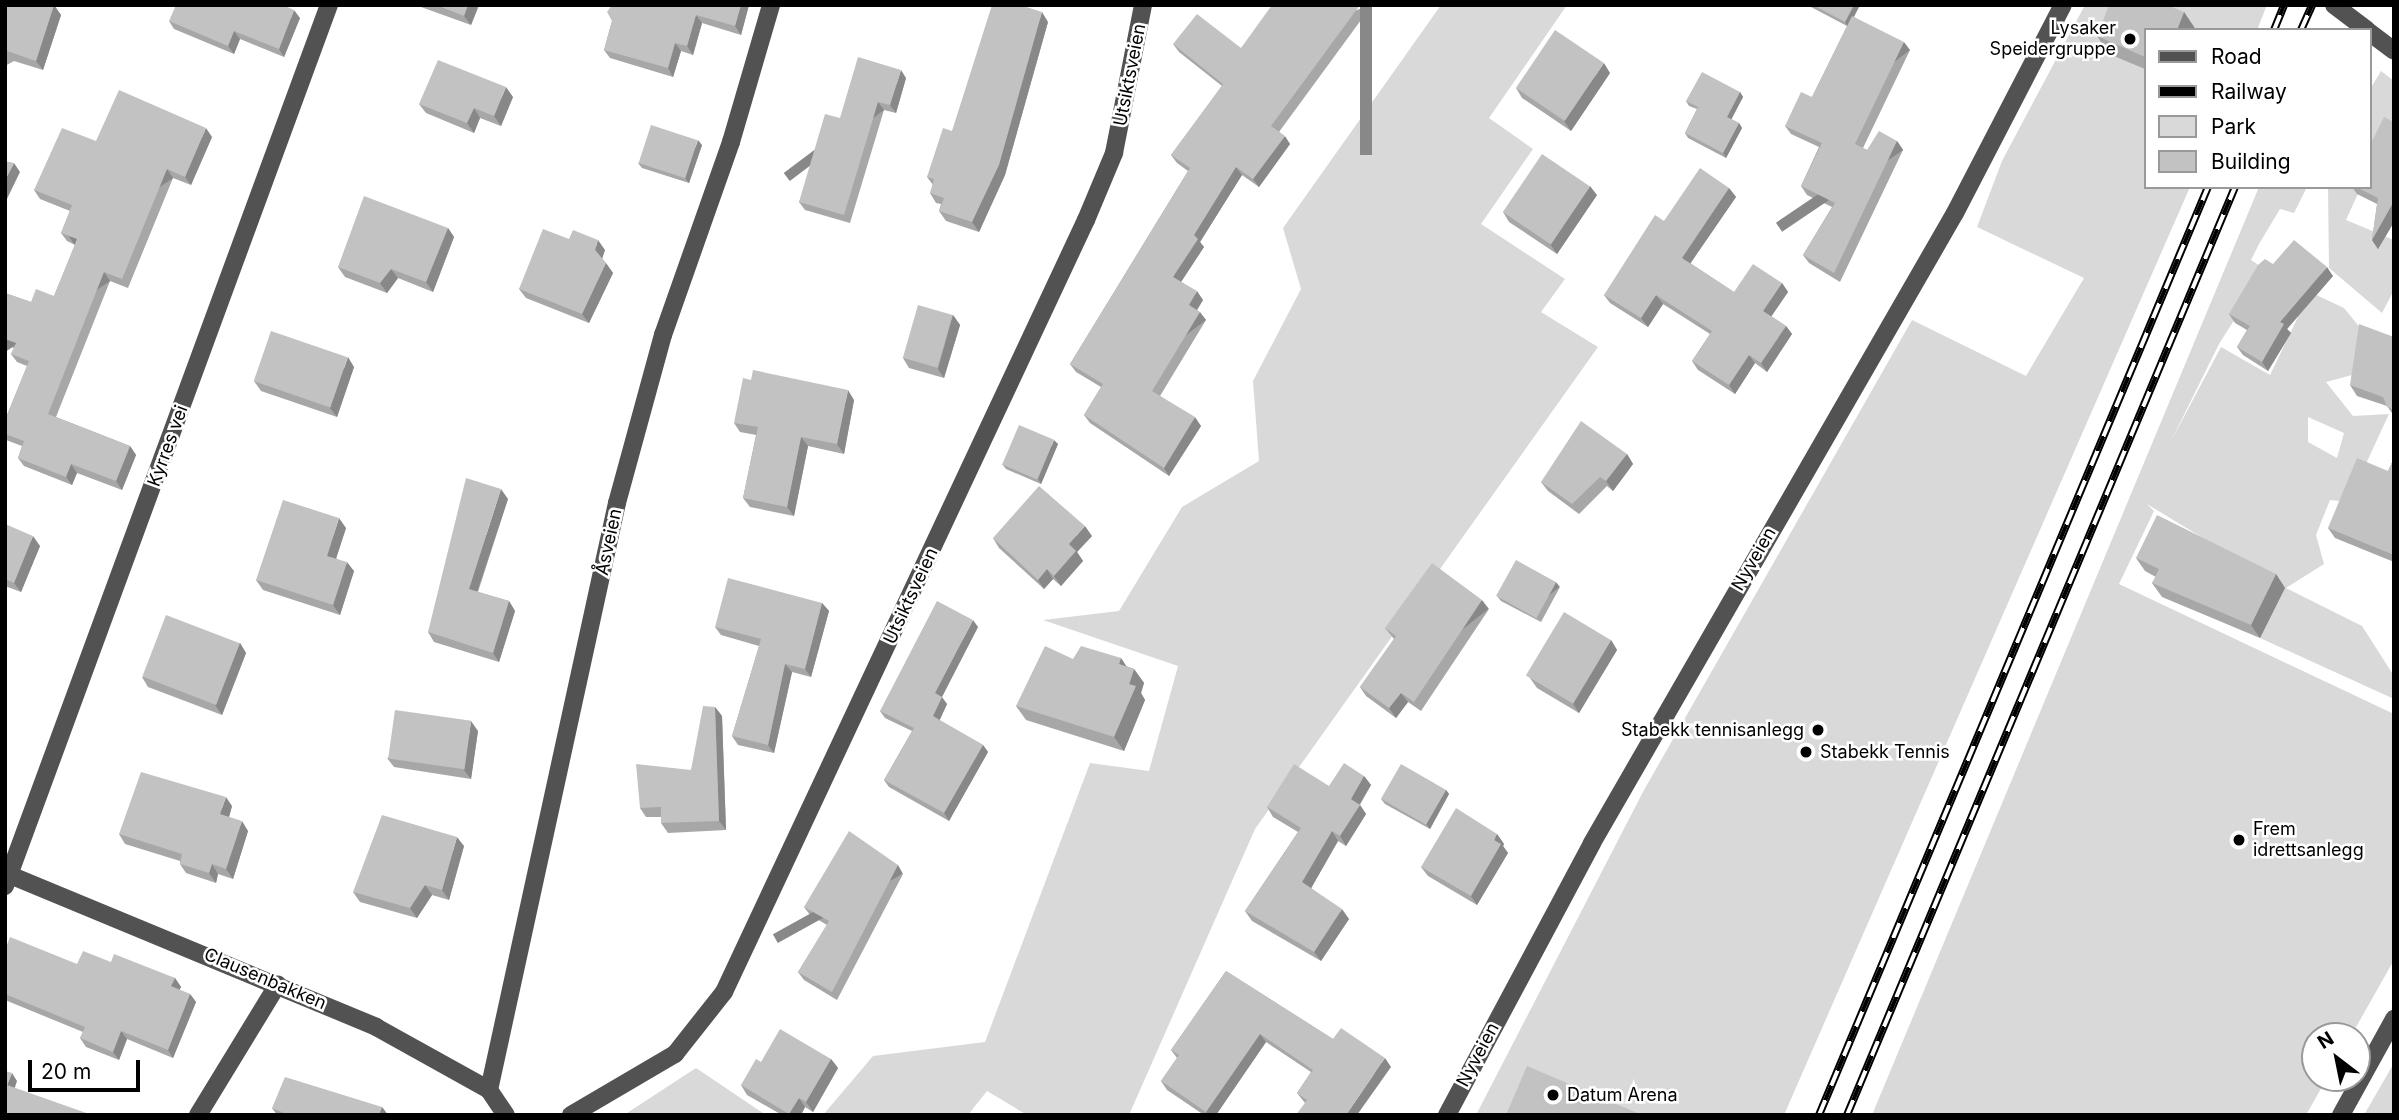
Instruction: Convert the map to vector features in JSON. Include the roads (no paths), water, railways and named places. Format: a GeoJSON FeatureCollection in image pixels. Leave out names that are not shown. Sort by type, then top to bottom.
{"type":"FeatureCollection","features":[{"type":"Feature","properties":{"kind":"street","name":"Kyrres vei"},"geometry":{"type":"LineString","coordinates":[[7,878],[329,5]]}},
{"type":"Feature","properties":{"kind":"street","name":"Åsveien"},"geometry":{"type":"LineString","coordinates":[[489,1090],[617,503],[663,335],[731,142],[771,5]]}},
{"type":"Feature","properties":{"kind":"street","name":"Utsiktsveien"},"geometry":{"type":"LineString","coordinates":[[571,1115],[675,1054],[724,992],[1091,209],[1114,153],[1143,5]]}},
{"type":"Feature","properties":{"kind":"street","name":"Nyveien"},"geometry":{"type":"LineString","coordinates":[[1447,1115],[1592,843],[1955,213],[2063,5]]}},
{"type":"Feature","properties":{"kind":"street"},"geometry":{"type":"LineString","coordinates":[[2333,5],[2364,28]]}},
{"type":"Feature","properties":{"kind":"street"},"geometry":{"type":"LineString","coordinates":[[2371,33],[2394,51]]}},
{"type":"Feature","properties":{"kind":"street","name":"Clausenbakken"},"geometry":{"type":"LineString","coordinates":[[7,878],[278,984],[376,1027],[489,1090],[506,1115]]}},
{"type":"Feature","properties":{"kind":"street"},"geometry":{"type":"LineString","coordinates":[[198,1115],[278,984]]}},
{"type":"Feature","properties":{"kind":"street"},"geometry":{"type":"LineString","coordinates":[[2341,1115],[2394,1019]]}},
{"type":"Feature","properties":{"kind":"railway"},"geometry":{"type":"LineString","coordinates":[[2275,28],[2284,5]]}},
{"type":"Feature","properties":{"kind":"railway"},"geometry":{"type":"LineString","coordinates":[[2302,28],[2312,5]]}},
{"type":"Feature","properties":{"kind":"railway"},"geometry":{"type":"LineString","coordinates":[[1819,1115],[2207,189]]}},
{"type":"Feature","properties":{"kind":"railway"},"geometry":{"type":"LineString","coordinates":[[1847,1115],[2234,189]]}},
{"type":"Feature","properties":{"kind":"place","name":"Lysaker Speidergruppe"},"geometry":{"type":"Point","coordinates":[2130,39]}},
{"type":"Feature","properties":{"kind":"place","name":"Stabekk tennisanlegg"},"geometry":{"type":"Point","coordinates":[1818,730]}},
{"type":"Feature","properties":{"kind":"place","name":"Stabekk Tennis"},"geometry":{"type":"Point","coordinates":[1806,752]}},
{"type":"Feature","properties":{"kind":"place","name":"Frem idrettsanlegg"},"geometry":{"type":"Point","coordinates":[2239,840]}},
{"type":"Feature","properties":{"kind":"place","name":"Datum Arena"},"geometry":{"type":"Point","coordinates":[1553,1095]}}]}
